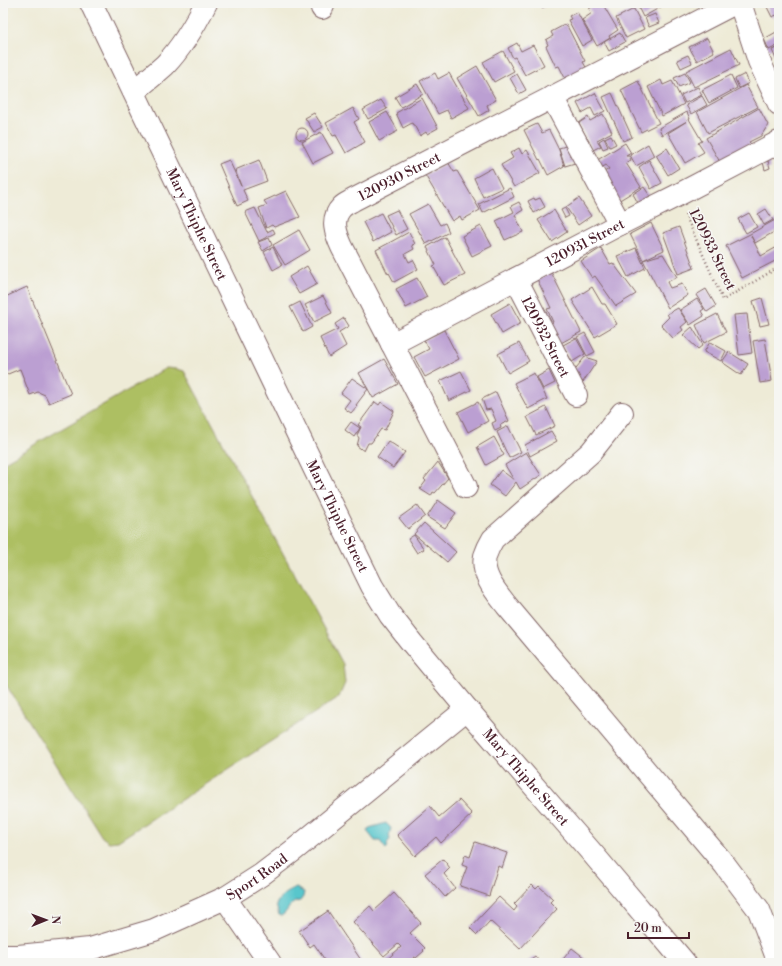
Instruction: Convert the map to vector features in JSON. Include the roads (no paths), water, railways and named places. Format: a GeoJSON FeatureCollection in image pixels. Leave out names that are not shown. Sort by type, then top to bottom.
{"type":"FeatureCollection","features":[{"type":"Feature","properties":{"kind":"street","name":"Mary Thiphe Street"},"geometry":{"type":"LineString","coordinates":[[92,3],[328,498],[372,586],[390,615],[412,643],[594,854],[685,963]]}},
{"type":"Feature","properties":{"kind":"street"},"geometry":{"type":"LineString","coordinates":[[134,91],[173,55],[195,24],[206,3]]}},
{"type":"Feature","properties":{"kind":"street","name":"120930 Street"},"geometry":{"type":"LineString","coordinates":[[466,487],[337,236],[335,223],[336,214],[343,206],[353,200],[735,3]]}},
{"type":"Feature","properties":{"kind":"street"},"geometry":{"type":"LineString","coordinates":[[740,3],[759,61],[779,104]]}},
{"type":"Feature","properties":{"kind":"street"},"geometry":{"type":"LineString","coordinates":[[552,97],[620,224]]}},
{"type":"Feature","properties":{"kind":"street","name":"120931 Street"},"geometry":{"type":"LineString","coordinates":[[392,344],[779,142]]}},
{"type":"Feature","properties":{"kind":"street","name":"120932 Street"},"geometry":{"type":"LineString","coordinates":[[516,279],[576,395]]}},
{"type":"Feature","properties":{"kind":"street"},"geometry":{"type":"LineString","coordinates":[[622,413],[591,452],[493,539],[485,557],[484,568],[495,591],[507,606],[725,864],[758,910],[779,933]]}},
{"type":"Feature","properties":{"kind":"street","name":"Sport Road"},"geometry":{"type":"LineString","coordinates":[[13,958],[90,949],[154,930],[226,898],[261,875],[294,850],[468,709]]}},
{"type":"Feature","properties":{"kind":"street"},"geometry":{"type":"LineString","coordinates":[[226,898],[270,963]]}},
{"type":"Feature","properties":{"kind":"street"},"geometry":{"type":"LineString","coordinates":[[758,910],[779,963]]}},
{"type":"Feature","properties":{"kind":"water"},"geometry":{"type":"Polygon","coordinates":[[[386,823],[391,828],[389,836],[390,839],[387,844],[388,848],[386,849],[380,841],[375,841],[367,831],[369,828],[386,823]]]}},
{"type":"Feature","properties":{"kind":"water"},"geometry":{"type":"Polygon","coordinates":[[[296,888],[304,892],[303,897],[300,901],[293,903],[284,914],[281,916],[279,915],[276,905],[277,902],[284,895],[296,888]]]}}]}
